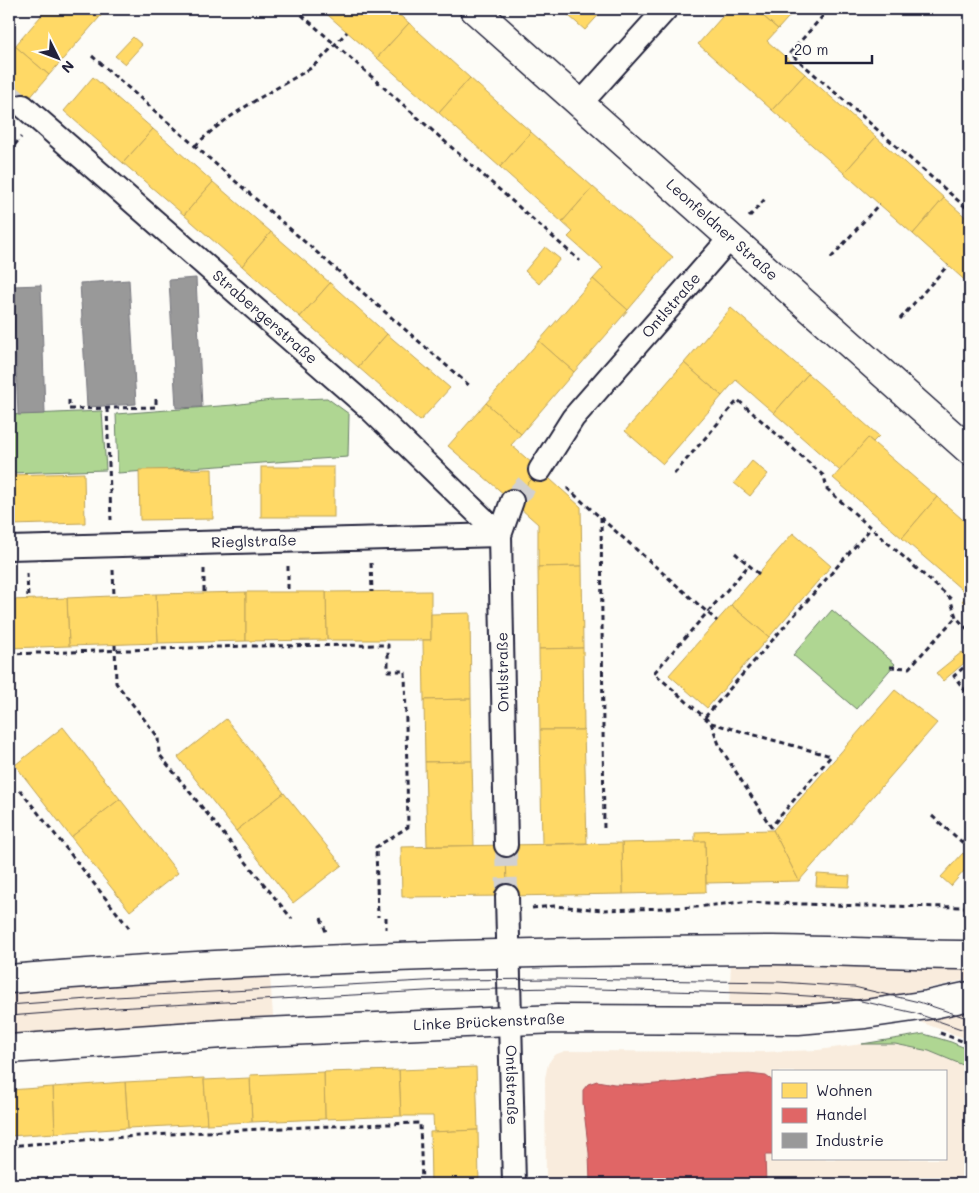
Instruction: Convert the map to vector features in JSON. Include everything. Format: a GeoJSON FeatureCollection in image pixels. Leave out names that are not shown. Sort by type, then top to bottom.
{"type":"FeatureCollection","features":[{"type":"Feature","properties":{"kind":"main road","name":"Leonfeldner Straße"},"geometry":{"type":"LineString","coordinates":[[474,9],[970,451]]}},
{"type":"Feature","properties":{"kind":"main road"},"geometry":{"type":"LineString","coordinates":[[9,979],[124,970],[340,959],[508,954],[773,950],[970,955]]}},
{"type":"Feature","properties":{"kind":"main road","name":"Linke Brückenstraße"},"geometry":{"type":"LineString","coordinates":[[9,1049],[222,1034],[510,1020],[798,1020],[884,1012],[970,996]]}},
{"type":"Feature","properties":{"kind":"street"},"geometry":{"type":"LineString","coordinates":[[581,103],[666,9]]}},
{"type":"Feature","properties":{"kind":"street","name":"Strabergerstraße"},"geometry":{"type":"LineString","coordinates":[[23,106],[371,410],[500,535]]}},
{"type":"Feature","properties":{"kind":"street","name":"Ontlstraße"},"geometry":{"type":"LineString","coordinates":[[540,470],[573,418],[731,237]]}},
{"type":"Feature","properties":{"kind":"street","name":"Ontlstraße"},"geometry":{"type":"LineString","coordinates":[[506,845],[500,535],[512,502]]}},
{"type":"Feature","properties":{"kind":"street","name":"Rieglstraße"},"geometry":{"type":"LineString","coordinates":[[9,548],[500,535]]}},
{"type":"Feature","properties":{"kind":"street","name":"Ontlstraße"},"geometry":{"type":"LineString","coordinates":[[507,896],[514,1184]]}},
{"type":"Feature","properties":{"kind":"path"},"geometry":{"type":"LineString","coordinates":[[295,9],[580,260]]}},
{"type":"Feature","properties":{"kind":"path"},"geometry":{"type":"LineString","coordinates":[[829,9],[790,53],[970,211]]}},
{"type":"Feature","properties":{"kind":"path"},"geometry":{"type":"LineString","coordinates":[[195,146],[209,132],[233,115],[311,68],[347,32]]}},
{"type":"Feature","properties":{"kind":"path"},"geometry":{"type":"LineString","coordinates":[[92,56],[470,387]]}},
{"type":"Feature","properties":{"kind":"path"},"geometry":{"type":"LineString","coordinates":[[832,258],[879,204]]}},
{"type":"Feature","properties":{"kind":"path"},"geometry":{"type":"LineString","coordinates":[[900,319],[948,265]]}},
{"type":"Feature","properties":{"kind":"path"},"geometry":{"type":"LineString","coordinates":[[69,400],[69,410],[156,407],[156,395]]}},
{"type":"Feature","properties":{"kind":"path"},"geometry":{"type":"LineString","coordinates":[[674,474],[738,400],[824,476],[826,489],[950,598],[956,617],[970,632]]}},
{"type":"Feature","properties":{"kind":"path"},"geometry":{"type":"LineString","coordinates":[[107,408],[111,526]]}},
{"type":"Feature","properties":{"kind":"path"},"geometry":{"type":"LineString","coordinates":[[567,488],[717,621]]}},
{"type":"Feature","properties":{"kind":"path"},"geometry":{"type":"LineString","coordinates":[[601,517],[604,832]]}},
{"type":"Feature","properties":{"kind":"path"},"geometry":{"type":"LineString","coordinates":[[705,717],[871,528]]}},
{"type":"Feature","properties":{"kind":"path"},"geometry":{"type":"LineString","coordinates":[[735,553],[759,574]]}},
{"type":"Feature","properties":{"kind":"path"},"geometry":{"type":"LineString","coordinates":[[370,557],[372,592]]}},
{"type":"Feature","properties":{"kind":"path"},"geometry":{"type":"LineString","coordinates":[[287,558],[288,592]]}},
{"type":"Feature","properties":{"kind":"path"},"geometry":{"type":"LineString","coordinates":[[711,723],[831,756],[771,826],[720,747],[711,723],[654,672],[749,565]]}},
{"type":"Feature","properties":{"kind":"path"},"geometry":{"type":"LineString","coordinates":[[204,567],[204,593]]}},
{"type":"Feature","properties":{"kind":"path"},"geometry":{"type":"LineString","coordinates":[[113,568],[114,596]]}},
{"type":"Feature","properties":{"kind":"path"},"geometry":{"type":"LineString","coordinates":[[27,572],[28,599]]}},
{"type":"Feature","properties":{"kind":"path"},"geometry":{"type":"LineString","coordinates":[[890,667],[909,668],[956,617]]}},
{"type":"Feature","properties":{"kind":"path"},"geometry":{"type":"LineString","coordinates":[[115,644],[116,683],[158,737],[159,754],[292,919]]}},
{"type":"Feature","properties":{"kind":"path"},"geometry":{"type":"LineString","coordinates":[[9,654],[247,646],[388,645],[388,672],[405,672],[408,827],[376,848],[378,917]]}},
{"type":"Feature","properties":{"kind":"path"},"geometry":{"type":"LineString","coordinates":[[970,662],[954,676],[970,697]]}},
{"type":"Feature","properties":{"kind":"path"},"geometry":{"type":"LineString","coordinates":[[20,790],[129,928]]}},
{"type":"Feature","properties":{"kind":"path"},"geometry":{"type":"LineString","coordinates":[[932,816],[970,849]]}},
{"type":"Feature","properties":{"kind":"path"},"geometry":{"type":"LineString","coordinates":[[531,908],[554,906],[604,910],[697,907],[742,902],[970,907]]}},
{"type":"Feature","properties":{"kind":"path"},"geometry":{"type":"LineString","coordinates":[[9,1146],[265,1128],[420,1123],[422,1184]]}},
{"type":"Feature","properties":{"kind":"shaded area"},"geometry":{"type":"Polygon","coordinates":[[[731,964],[970,969],[970,979],[875,1000],[822,1005],[729,1007],[731,964]]]}},
{"type":"Feature","properties":{"kind":"shaded area"},"geometry":{"type":"Polygon","coordinates":[[[270,975],[273,1016],[9,1034],[9,992],[270,975]]]}},
{"type":"Feature","properties":{"kind":"shaded area"},"geometry":{"type":"Polygon","coordinates":[[[970,1011],[970,1040],[920,1022],[970,1011]]]}},
{"type":"Feature","properties":{"kind":"shaded area"},"geometry":{"type":"Polygon","coordinates":[[[862,1044],[895,1044],[929,1051],[970,1068],[970,1184],[546,1184],[545,1078],[548,1064],[554,1055],[565,1051],[762,1052],[818,1050],[862,1044]]]}},
{"type":"Feature","properties":{"kind":"green space"},"geometry":{"type":"Polygon","coordinates":[[[327,398],[349,414],[348,457],[118,473],[116,414],[233,405],[271,400],[327,398]]]}},
{"type":"Feature","properties":{"kind":"green space"},"geometry":{"type":"Polygon","coordinates":[[[102,411],[106,470],[9,473],[9,415],[102,411]]]}},
{"type":"Feature","properties":{"kind":"green space"},"geometry":{"type":"Polygon","coordinates":[[[832,610],[895,664],[856,709],[793,655],[832,610]]]}},
{"type":"Feature","properties":{"kind":"green space"},"geometry":{"type":"Polygon","coordinates":[[[924,1034],[970,1050],[970,1068],[929,1051],[895,1044],[862,1044],[924,1034]]]}},
{"type":"Feature","properties":{"kind":"building: Wohnen"},"geometry":{"type":"Polygon","coordinates":[[[47,9],[88,9],[99,18],[49,75],[15,46],[47,9]]]}},
{"type":"Feature","properties":{"kind":"building: Wohnen"},"geometry":{"type":"Polygon","coordinates":[[[88,9],[106,9],[99,18],[88,9]]]}},
{"type":"Feature","properties":{"kind":"building: Wohnen"},"geometry":{"type":"Polygon","coordinates":[[[321,9],[392,9],[409,23],[377,58],[321,9]]]}},
{"type":"Feature","properties":{"kind":"building: Wohnen"},"geometry":{"type":"Polygon","coordinates":[[[561,9],[604,9],[585,30],[561,9]]]}},
{"type":"Feature","properties":{"kind":"building: Wohnen"},"geometry":{"type":"Polygon","coordinates":[[[729,9],[755,9],[778,29],[767,41],[805,74],[772,110],[698,44],[729,9]]]}},
{"type":"Feature","properties":{"kind":"building: Wohnen"},"geometry":{"type":"Polygon","coordinates":[[[755,9],[796,9],[778,29],[755,9]]]}},
{"type":"Feature","properties":{"kind":"building: Wohnen"},"geometry":{"type":"Polygon","coordinates":[[[409,23],[470,78],[439,113],[377,58],[409,23]]]}},
{"type":"Feature","properties":{"kind":"building: Wohnen"},"geometry":{"type":"Polygon","coordinates":[[[133,37],[142,45],[125,64],[115,56],[133,37]]]}},
{"type":"Feature","properties":{"kind":"building: Wohnen"},"geometry":{"type":"Polygon","coordinates":[[[15,46],[49,75],[9,123],[9,53],[15,46]]]}},
{"type":"Feature","properties":{"kind":"building: Wohnen"},"geometry":{"type":"Polygon","coordinates":[[[805,74],[876,137],[844,173],[772,110],[805,74]]]}},
{"type":"Feature","properties":{"kind":"building: Wohnen"},"geometry":{"type":"Polygon","coordinates":[[[93,77],[153,129],[123,163],[64,111],[93,77]]]}},
{"type":"Feature","properties":{"kind":"building: Wohnen"},"geometry":{"type":"Polygon","coordinates":[[[470,78],[531,132],[500,167],[439,113],[470,78]]]}},
{"type":"Feature","properties":{"kind":"building: Wohnen"},"geometry":{"type":"Polygon","coordinates":[[[153,129],[213,182],[184,215],[123,163],[153,129]]]}},
{"type":"Feature","properties":{"kind":"building: Wohnen"},"geometry":{"type":"Polygon","coordinates":[[[531,132],[593,187],[562,222],[500,167],[531,132]]]}},
{"type":"Feature","properties":{"kind":"building: Wohnen"},"geometry":{"type":"Polygon","coordinates":[[[876,137],[944,198],[913,234],[844,173],[876,137]]]}},
{"type":"Feature","properties":{"kind":"building: Wohnen"},"geometry":{"type":"Polygon","coordinates":[[[213,182],[271,232],[242,266],[184,215],[213,182]]]}},
{"type":"Feature","properties":{"kind":"building: Wohnen"},"geometry":{"type":"Polygon","coordinates":[[[593,187],[673,257],[628,310],[593,279],[603,268],[568,237],[573,232],[562,222],[593,187]]]}},
{"type":"Feature","properties":{"kind":"building: Wohnen"},"geometry":{"type":"Polygon","coordinates":[[[944,198],[970,221],[970,285],[913,234],[944,198]]]}},
{"type":"Feature","properties":{"kind":"building: Wohnen"},"geometry":{"type":"Polygon","coordinates":[[[271,232],[330,283],[300,317],[242,266],[271,232]]]}},
{"type":"Feature","properties":{"kind":"building: Wohnen"},"geometry":{"type":"Polygon","coordinates":[[[545,247],[560,259],[539,284],[525,271],[545,247]]]}},
{"type":"Feature","properties":{"kind":"building: Wohnen"},"geometry":{"type":"Polygon","coordinates":[[[593,279],[628,310],[574,372],[539,341],[593,279]]]}},
{"type":"Feature","properties":{"kind":"building: Wohnen"},"geometry":{"type":"Polygon","coordinates":[[[330,283],[387,334],[358,367],[300,317],[330,283]]]}},
{"type":"Feature","properties":{"kind":"building: Wohnen"},"geometry":{"type":"Polygon","coordinates":[[[731,308],[808,374],[774,413],[736,380],[722,396],[684,363],[731,308]]]}},
{"type":"Feature","properties":{"kind":"building: Wohnen"},"geometry":{"type":"Polygon","coordinates":[[[387,334],[450,388],[420,421],[358,367],[387,334]]]}},
{"type":"Feature","properties":{"kind":"building: Wohnen"},"geometry":{"type":"Polygon","coordinates":[[[539,341],[574,372],[521,434],[486,403],[539,341]]]}},
{"type":"Feature","properties":{"kind":"building: Wohnen"},"geometry":{"type":"Polygon","coordinates":[[[684,363],[722,396],[663,464],[625,431],[684,363]]]}},
{"type":"Feature","properties":{"kind":"building: Wohnen"},"geometry":{"type":"Polygon","coordinates":[[[808,374],[879,436],[873,442],[868,438],[840,471],[774,413],[808,374]]]}},
{"type":"Feature","properties":{"kind":"building: Wohnen"},"geometry":{"type":"Polygon","coordinates":[[[486,403],[521,434],[511,445],[540,470],[512,501],[448,446],[486,403]]]}},
{"type":"Feature","properties":{"kind":"building: Wohnen"},"geometry":{"type":"Polygon","coordinates":[[[868,438],[937,497],[902,538],[833,478],[868,438]]]}},
{"type":"Feature","properties":{"kind":"building: Wohnen"},"geometry":{"type":"Polygon","coordinates":[[[752,461],[768,474],[750,496],[734,483],[752,461]]]}},
{"type":"Feature","properties":{"kind":"building: Wohnen"},"geometry":{"type":"Polygon","coordinates":[[[261,467],[334,467],[334,517],[261,517],[261,467]]]}},
{"type":"Feature","properties":{"kind":"building: Wohnen"},"geometry":{"type":"Polygon","coordinates":[[[212,469],[213,519],[140,520],[139,470],[212,469]]]}},
{"type":"Feature","properties":{"kind":"building: Wohnen"},"geometry":{"type":"Polygon","coordinates":[[[540,470],[581,507],[582,566],[538,567],[538,524],[512,501],[540,470]]]}},
{"type":"Feature","properties":{"kind":"building: Wohnen"},"geometry":{"type":"Polygon","coordinates":[[[84,473],[85,523],[11,525],[9,475],[84,473]]]}},
{"type":"Feature","properties":{"kind":"building: Wohnen"},"geometry":{"type":"Polygon","coordinates":[[[937,497],[970,526],[970,592],[968,595],[902,538],[937,497]]]}},
{"type":"Feature","properties":{"kind":"building: Wohnen"},"geometry":{"type":"Polygon","coordinates":[[[793,533],[831,566],[769,637],[731,605],[793,533]]]}},
{"type":"Feature","properties":{"kind":"building: Wohnen"},"geometry":{"type":"Polygon","coordinates":[[[582,566],[583,648],[539,649],[538,567],[582,566]]]}},
{"type":"Feature","properties":{"kind":"building: Wohnen"},"geometry":{"type":"Polygon","coordinates":[[[431,591],[431,640],[327,640],[326,592],[431,591]]]}},
{"type":"Feature","properties":{"kind":"building: Wohnen"},"geometry":{"type":"Polygon","coordinates":[[[246,592],[246,641],[158,643],[156,594],[246,592]]]}},
{"type":"Feature","properties":{"kind":"building: Wohnen"},"geometry":{"type":"Polygon","coordinates":[[[246,592],[326,592],[327,640],[246,641],[246,592]]]}},
{"type":"Feature","properties":{"kind":"building: Wohnen"},"geometry":{"type":"Polygon","coordinates":[[[970,592],[970,609],[962,601],[970,592]]]}},
{"type":"Feature","properties":{"kind":"building: Wohnen"},"geometry":{"type":"Polygon","coordinates":[[[156,594],[158,643],[69,646],[67,598],[156,594]]]}},
{"type":"Feature","properties":{"kind":"building: Wohnen"},"geometry":{"type":"Polygon","coordinates":[[[67,598],[69,646],[9,648],[9,600],[67,598]]]}},
{"type":"Feature","properties":{"kind":"building: Wohnen"},"geometry":{"type":"Polygon","coordinates":[[[731,605],[769,637],[707,708],[669,675],[731,605]]]}},
{"type":"Feature","properties":{"kind":"building: Wohnen"},"geometry":{"type":"Polygon","coordinates":[[[470,613],[471,699],[424,700],[423,640],[431,640],[431,614],[470,613]]]}},
{"type":"Feature","properties":{"kind":"building: Wohnen"},"geometry":{"type":"Polygon","coordinates":[[[583,648],[584,730],[540,730],[539,649],[583,648]]]}},
{"type":"Feature","properties":{"kind":"building: Wohnen"},"geometry":{"type":"Polygon","coordinates":[[[962,652],[969,659],[943,681],[936,673],[962,652]]]}},
{"type":"Feature","properties":{"kind":"building: Wohnen"},"geometry":{"type":"Polygon","coordinates":[[[895,690],[937,723],[799,881],[773,830],[895,690]]]}},
{"type":"Feature","properties":{"kind":"building: Wohnen"},"geometry":{"type":"Polygon","coordinates":[[[471,699],[472,761],[425,762],[424,700],[471,699]]]}},
{"type":"Feature","properties":{"kind":"building: Wohnen"},"geometry":{"type":"Polygon","coordinates":[[[226,719],[284,793],[236,831],[178,757],[226,719]]]}},
{"type":"Feature","properties":{"kind":"building: Wohnen"},"geometry":{"type":"Polygon","coordinates":[[[63,727],[120,799],[71,837],[15,765],[63,727]]]}},
{"type":"Feature","properties":{"kind":"building: Wohnen"},"geometry":{"type":"Polygon","coordinates":[[[540,730],[584,730],[587,843],[542,844],[540,730]]]}},
{"type":"Feature","properties":{"kind":"building: Wohnen"},"geometry":{"type":"Polygon","coordinates":[[[472,761],[474,846],[427,846],[425,762],[472,761]]]}},
{"type":"Feature","properties":{"kind":"building: Wohnen"},"geometry":{"type":"Polygon","coordinates":[[[284,793],[342,865],[293,903],[236,831],[284,793]]]}},
{"type":"Feature","properties":{"kind":"building: Wohnen"},"geometry":{"type":"Polygon","coordinates":[[[120,799],[178,873],[130,911],[71,837],[120,799]]]}},
{"type":"Feature","properties":{"kind":"building: Wohnen"},"geometry":{"type":"Polygon","coordinates":[[[773,830],[799,881],[706,883],[705,841],[695,842],[695,832],[773,830]]]}},
{"type":"Feature","properties":{"kind":"building: Wohnen"},"geometry":{"type":"Polygon","coordinates":[[[705,841],[706,892],[623,894],[622,843],[705,841]]]}},
{"type":"Feature","properties":{"kind":"building: Wohnen"},"geometry":{"type":"Polygon","coordinates":[[[622,843],[623,894],[507,896],[506,845],[622,843]]]}},
{"type":"Feature","properties":{"kind":"building: Wohnen"},"geometry":{"type":"Polygon","coordinates":[[[506,845],[507,896],[402,897],[401,847],[506,845]]]}},
{"type":"Feature","properties":{"kind":"building: Wohnen"},"geometry":{"type":"Polygon","coordinates":[[[963,853],[970,860],[970,864],[951,886],[941,877],[963,853]]]}},
{"type":"Feature","properties":{"kind":"building: Wohnen"},"geometry":{"type":"Polygon","coordinates":[[[817,874],[850,876],[849,887],[816,886],[817,874]]]}},
{"type":"Feature","properties":{"kind":"building: Wohnen"},"geometry":{"type":"Polygon","coordinates":[[[476,1067],[478,1130],[434,1132],[433,1116],[401,1116],[399,1070],[476,1067]]]}},
{"type":"Feature","properties":{"kind":"building: Wohnen"},"geometry":{"type":"Polygon","coordinates":[[[399,1070],[401,1116],[325,1119],[324,1072],[399,1070]]]}},
{"type":"Feature","properties":{"kind":"building: Wohnen"},"geometry":{"type":"Polygon","coordinates":[[[324,1072],[325,1119],[252,1122],[250,1075],[324,1072]]]}},
{"type":"Feature","properties":{"kind":"building: Wohnen"},"geometry":{"type":"Polygon","coordinates":[[[204,1078],[207,1124],[128,1128],[125,1082],[204,1078]]]}},
{"type":"Feature","properties":{"kind":"building: Wohnen"},"geometry":{"type":"Polygon","coordinates":[[[250,1078],[252,1122],[207,1124],[204,1080],[250,1078]]]}},
{"type":"Feature","properties":{"kind":"building: Wohnen"},"geometry":{"type":"Polygon","coordinates":[[[125,1082],[128,1128],[55,1133],[53,1087],[125,1082]]]}},
{"type":"Feature","properties":{"kind":"building: Wohnen"},"geometry":{"type":"Polygon","coordinates":[[[53,1087],[55,1133],[9,1136],[9,1090],[53,1087]]]}},
{"type":"Feature","properties":{"kind":"building: Wohnen"},"geometry":{"type":"Polygon","coordinates":[[[478,1130],[479,1184],[431,1184],[430,1132],[478,1130]]]}},
{"type":"Feature","properties":{"kind":"building: Handel"},"geometry":{"type":"Polygon","coordinates":[[[749,1074],[766,1076],[772,1080],[772,1155],[765,1155],[766,1184],[590,1184],[589,1153],[583,1103],[583,1090],[588,1084],[597,1081],[614,1084],[643,1085],[681,1082],[714,1076],[749,1074]]]}},
{"type":"Feature","properties":{"kind":"building: Industrie"},"geometry":{"type":"Polygon","coordinates":[[[196,278],[202,407],[176,408],[169,280],[196,278]]]}},
{"type":"Feature","properties":{"kind":"building: Industrie"},"geometry":{"type":"Polygon","coordinates":[[[129,280],[136,404],[87,407],[80,283],[129,280]]]}},
{"type":"Feature","properties":{"kind":"building: Industrie"},"geometry":{"type":"Polygon","coordinates":[[[41,285],[45,414],[18,415],[13,286],[41,285]]]}},
{"type":"Feature","properties":{"kind":"tunnel"},"geometry":{"type":"LineString","coordinates":[[9,94],[23,106]]}},
{"type":"Feature","properties":{"kind":"tunnel"},"geometry":{"type":"LineString","coordinates":[[512,501],[540,470]]}},
{"type":"Feature","properties":{"kind":"tunnel"},"geometry":{"type":"LineString","coordinates":[[506,845],[507,896]]}},
{"type":"Feature","properties":{"kind":"tram line"},"geometry":{"type":"LineString","coordinates":[[9,1005],[115,997],[444,980],[556,979],[779,982],[854,987],[919,1002],[970,1019]]}},
{"type":"Feature","properties":{"kind":"tram line"},"geometry":{"type":"LineString","coordinates":[[9,1016],[116,1008],[444,990],[560,988],[778,994],[852,999],[915,1013],[970,1032]]}}]}
